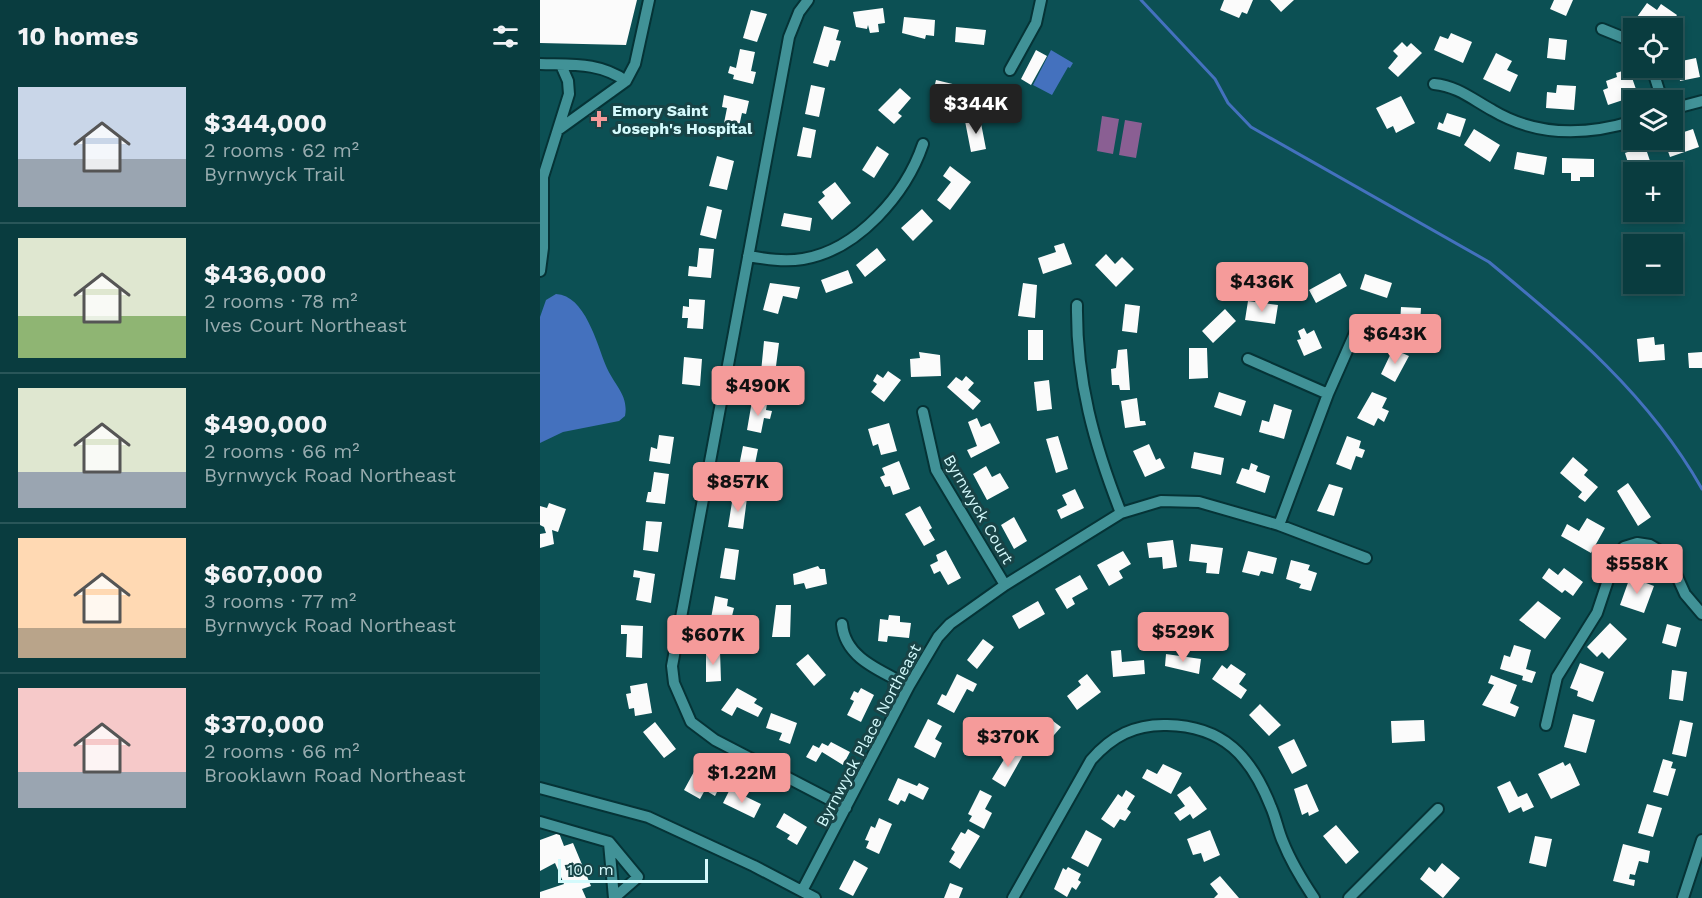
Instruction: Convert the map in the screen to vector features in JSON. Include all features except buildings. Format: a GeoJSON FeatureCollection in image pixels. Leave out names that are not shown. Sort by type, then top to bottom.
{"type":"FeatureCollection","features":[{"type":"Feature","properties":{"kind":"street"},"geometry":{"type":"LineString","coordinates":[[558,130],[626,81],[635,64],[649,0]]}},
{"type":"Feature","properties":{"kind":"street"},"geometry":{"type":"LineString","coordinates":[[808,0],[799,12],[789,38],[672,666],[674,682],[691,722],[715,740],[846,808]]}},
{"type":"Feature","properties":{"kind":"street"},"geometry":{"type":"LineString","coordinates":[[1010,70],[1036,24],[1041,0]]}},
{"type":"Feature","properties":{"kind":"street"},"geometry":{"type":"LineString","coordinates":[[1602,30],[1623,38]]}},
{"type":"Feature","properties":{"kind":"street"},"geometry":{"type":"LineString","coordinates":[[540,64],[591,65],[626,81]]}},
{"type":"Feature","properties":{"kind":"street"},"geometry":{"type":"LineString","coordinates":[[540,271],[543,248],[542,176],[569,94],[568,81],[561,65]]}},
{"type":"Feature","properties":{"kind":"street"},"geometry":{"type":"LineString","coordinates":[[1434,84],[1454,87],[1509,119],[1547,131],[1595,131],[1623,124]]}},
{"type":"Feature","properties":{"kind":"street"},"geometry":{"type":"LineString","coordinates":[[1683,106],[1702,100]]}},
{"type":"Feature","properties":{"kind":"street"},"geometry":{"type":"LineString","coordinates":[[748,256],[786,261],[804,259],[835,248],[874,218],[897,194],[911,174],[923,144]]}},
{"type":"Feature","properties":{"kind":"street"},"geometry":{"type":"LineString","coordinates":[[1077,306],[1076,334],[1083,395],[1101,461],[1121,513]]}},
{"type":"Feature","properties":{"kind":"street"},"geometry":{"type":"LineString","coordinates":[[1279,525],[1328,394],[1358,326]]}},
{"type":"Feature","properties":{"kind":"street"},"geometry":{"type":"LineString","coordinates":[[1248,359],[1328,394]]}},
{"type":"Feature","properties":{"kind":"street","name":"Byrnwyck Court"},"geometry":{"type":"LineString","coordinates":[[923,412],[936,470],[1005,585]]}},
{"type":"Feature","properties":{"kind":"street","name":"Byrnwyck Place Northeast"},"geometry":{"type":"LineString","coordinates":[[803,889],[909,686],[938,637],[950,624],[1005,585],[1121,513],[1151,503],[1179,500],[1217,505],[1279,525],[1366,558]]}},
{"type":"Feature","properties":{"kind":"street"},"geometry":{"type":"LineString","coordinates":[[1546,725],[1557,677],[1597,613],[1615,559],[1624,548],[1637,543],[1650,545],[1662,552],[1671,563],[1685,594],[1702,614]]}},
{"type":"Feature","properties":{"kind":"street"},"geometry":{"type":"LineString","coordinates":[[842,624],[846,642],[857,656],[909,686]]}},
{"type":"Feature","properties":{"kind":"street"},"geometry":{"type":"LineString","coordinates":[[1013,898],[1091,760],[1107,742],[1125,732],[1150,724],[1173,725],[1213,733],[1233,745],[1249,763],[1271,806],[1293,865],[1314,898]]}},
{"type":"Feature","properties":{"kind":"street"},"geometry":{"type":"LineString","coordinates":[[540,788],[648,817],[803,889],[815,898]]}},
{"type":"Feature","properties":{"kind":"street"},"geometry":{"type":"LineString","coordinates":[[1349,898],[1438,809]]}},
{"type":"Feature","properties":{"kind":"street"},"geometry":{"type":"LineString","coordinates":[[540,822],[609,842],[638,877],[614,898]]}},
{"type":"Feature","properties":{"kind":"street"},"geometry":{"type":"LineString","coordinates":[[1683,898],[1702,840]]}},
{"type":"Feature","properties":{"kind":"street"},"geometry":{"type":"LineString","coordinates":[[609,842],[614,898]]}},
{"type":"Feature","properties":{"kind":"shaded area"},"geometry":{"type":"Polygon","coordinates":[[[1102,116],[1119,119],[1113,154],[1097,151],[1102,116]]]}},
{"type":"Feature","properties":{"kind":"shaded area"},"geometry":{"type":"Polygon","coordinates":[[[1125,120],[1142,123],[1136,158],[1119,155],[1125,120]]]}},
{"type":"Feature","properties":{"kind":"water"},"geometry":{"type":"Polygon","coordinates":[[[1051,50],[1073,63],[1070,68],[1068,67],[1052,95],[1033,85],[1051,50]]]}},
{"type":"Feature","properties":{"kind":"water"},"geometry":{"type":"Polygon","coordinates":[[[556,294],[566,296],[582,311],[606,366],[623,396],[626,409],[625,416],[619,421],[563,432],[540,443],[540,317],[546,300],[556,294]]]}},
{"type":"Feature","properties":{"kind":"waterway"},"geometry":{"type":"LineString","coordinates":[[1141,0],[1215,79],[1228,103],[1251,127],[1489,262],[1549,313],[1633,394],[1658,423],[1702,489]]}},
{"type":"Feature","properties":{"kind":"place","name":"Emory Saint Joseph's Hospital"},"geometry":{"type":"Point","coordinates":[599,119]}}]}
